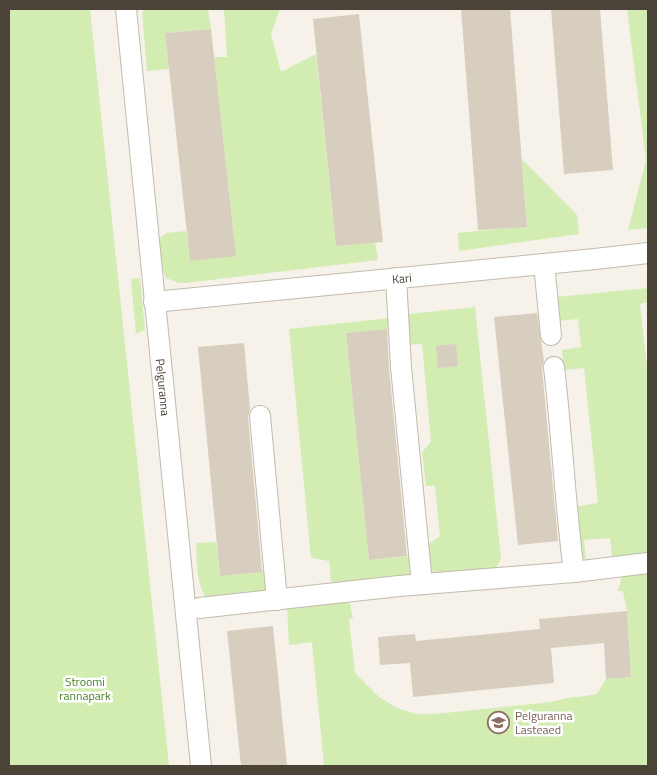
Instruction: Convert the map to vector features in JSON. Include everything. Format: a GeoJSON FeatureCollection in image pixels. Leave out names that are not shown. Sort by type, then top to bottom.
{"type":"FeatureCollection","features":[{"type":"Feature","properties":{"kind":"street","name":"Pelguranna"},"geometry":{"type":"LineString","coordinates":[[126,9],[201,766]]}},
{"type":"Feature","properties":{"kind":"street","name":"Kari"},"geometry":{"type":"LineString","coordinates":[[154,302],[648,252]]}},
{"type":"Feature","properties":{"kind":"street"},"geometry":{"type":"LineString","coordinates":[[544,264],[551,335]]}},
{"type":"Feature","properties":{"kind":"street"},"geometry":{"type":"LineString","coordinates":[[396,278],[401,368],[422,584]]}},
{"type":"Feature","properties":{"kind":"street"},"geometry":{"type":"LineString","coordinates":[[554,367],[568,530],[574,572]]}},
{"type":"Feature","properties":{"kind":"street"},"geometry":{"type":"LineString","coordinates":[[260,416],[277,600]]}},
{"type":"Feature","properties":{"kind":"street"},"geometry":{"type":"LineString","coordinates":[[199,608],[422,584],[574,572],[648,563]]}},
{"type":"Feature","properties":{"kind":"green space","name":"Stroomi rannapark"},"geometry":{"type":"Polygon","coordinates":[[[9,9],[90,9],[169,766],[9,766],[9,9]]]}},
{"type":"Feature","properties":{"kind":"green space"},"geometry":{"type":"Polygon","coordinates":[[[145,9],[208,9],[211,29],[165,33],[169,69],[147,71],[142,12],[145,9]]]}},
{"type":"Feature","properties":{"kind":"green space"},"geometry":{"type":"Polygon","coordinates":[[[224,9],[280,9],[271,34],[281,72],[316,54],[336,246],[375,242],[378,260],[186,283],[179,283],[166,278],[162,267],[159,239],[166,233],[186,231],[190,260],[236,255],[214,57],[227,57],[224,9]]]}},
{"type":"Feature","properties":{"kind":"green space"},"geometry":{"type":"Polygon","coordinates":[[[627,9],[648,9],[648,228],[628,230],[646,160],[627,9]]]}},
{"type":"Feature","properties":{"kind":"green space"},"geometry":{"type":"Polygon","coordinates":[[[522,159],[577,215],[579,234],[459,251],[458,233],[527,226],[522,159]]]}},
{"type":"Feature","properties":{"kind":"green space"},"geometry":{"type":"Polygon","coordinates":[[[140,278],[145,330],[136,334],[131,279],[140,278]]]}},
{"type":"Feature","properties":{"kind":"green space"},"geometry":{"type":"Polygon","coordinates":[[[648,288],[648,302],[640,304],[648,376],[648,553],[612,557],[610,538],[584,540],[586,560],[579,554],[573,507],[598,503],[584,368],[564,370],[562,350],[581,347],[578,319],[559,321],[556,297],[648,288]]]}},
{"type":"Feature","properties":{"kind":"green space"},"geometry":{"type":"Polygon","coordinates":[[[475,307],[501,559],[496,568],[487,572],[438,576],[428,567],[424,548],[440,536],[435,486],[426,486],[422,452],[431,442],[422,344],[403,345],[400,315],[475,307]]]}},
{"type":"Feature","properties":{"kind":"green space"},"geometry":{"type":"Polygon","coordinates":[[[390,318],[391,329],[346,333],[369,560],[414,556],[411,575],[406,579],[339,586],[331,581],[329,561],[311,558],[289,329],[390,318]]]}},
{"type":"Feature","properties":{"kind":"green space"},"geometry":{"type":"Polygon","coordinates":[[[216,542],[220,575],[266,571],[267,592],[207,599],[199,579],[196,543],[216,542]]]}},
{"type":"Feature","properties":{"kind":"green space"},"geometry":{"type":"Polygon","coordinates":[[[648,570],[648,766],[324,766],[312,642],[289,645],[287,606],[343,599],[350,604],[353,618],[349,619],[355,673],[379,697],[397,708],[416,714],[435,714],[551,702],[597,694],[606,679],[631,677],[627,611],[623,591],[618,591],[622,576],[631,571],[648,570]]]}},
{"type":"Feature","properties":{"kind":"building"},"geometry":{"type":"Polygon","coordinates":[[[461,9],[510,9],[527,227],[478,230],[461,9]]]}},
{"type":"Feature","properties":{"kind":"building"},"geometry":{"type":"Polygon","coordinates":[[[551,9],[600,9],[613,170],[564,174],[551,9]]]}},
{"type":"Feature","properties":{"kind":"building"},"geometry":{"type":"Polygon","coordinates":[[[359,14],[383,242],[336,246],[313,19],[359,14]]]}},
{"type":"Feature","properties":{"kind":"building"},"geometry":{"type":"Polygon","coordinates":[[[211,29],[236,256],[190,261],[165,33],[211,29]]]}},
{"type":"Feature","properties":{"kind":"building"},"geometry":{"type":"Polygon","coordinates":[[[537,313],[544,361],[542,368],[558,541],[518,545],[494,317],[537,313]]]}},
{"type":"Feature","properties":{"kind":"building"},"geometry":{"type":"Polygon","coordinates":[[[387,329],[407,556],[369,560],[346,333],[387,329]]]}},
{"type":"Feature","properties":{"kind":"building"},"geometry":{"type":"Polygon","coordinates":[[[244,343],[250,409],[248,417],[262,572],[220,576],[198,347],[244,343]]]}},
{"type":"Feature","properties":{"kind":"building"},"geometry":{"type":"Polygon","coordinates":[[[456,344],[458,366],[438,368],[436,346],[456,344]]]}},
{"type":"Feature","properties":{"kind":"building"},"geometry":{"type":"Polygon","coordinates":[[[627,611],[631,677],[606,679],[604,643],[551,648],[554,683],[413,697],[410,663],[380,665],[378,637],[415,634],[416,641],[540,629],[539,619],[627,611]]]}},
{"type":"Feature","properties":{"kind":"building"},"geometry":{"type":"Polygon","coordinates":[[[273,626],[287,766],[241,766],[227,631],[273,626]]]}},
{"type":"Feature","properties":{"kind":"place","name":"Pelguranna Lasteaed"},"geometry":{"type":"Point","coordinates":[499,722]}}]}
